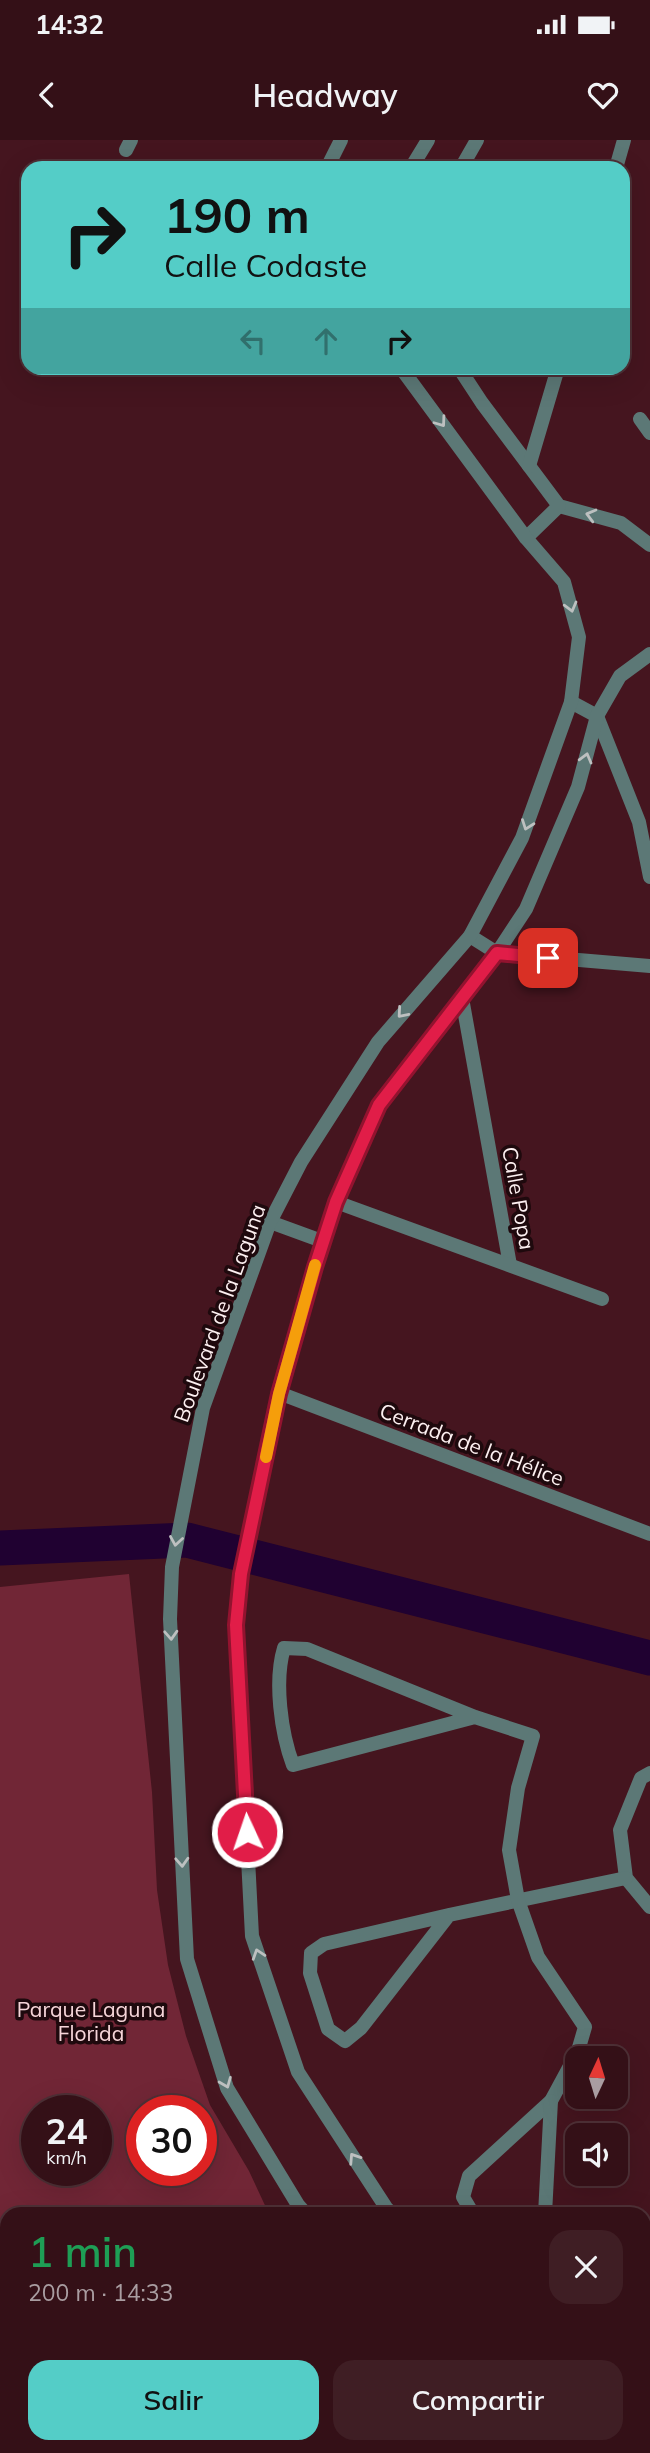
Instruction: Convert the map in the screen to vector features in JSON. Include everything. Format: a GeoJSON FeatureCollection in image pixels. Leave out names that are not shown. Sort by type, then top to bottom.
{"type":"FeatureCollection","features":[{"type":"Feature","properties":{"kind":"street"},"geometry":{"type":"LineString","coordinates":[[330,161],[341,140]]}},
{"type":"Feature","properties":{"kind":"street"},"geometry":{"type":"LineString","coordinates":[[415,161],[428,140]]}},
{"type":"Feature","properties":{"kind":"street"},"geometry":{"type":"LineString","coordinates":[[465,161],[477,140]]}},
{"type":"Feature","properties":{"kind":"street"},"geometry":{"type":"LineString","coordinates":[[618,161],[624,140]]}},
{"type":"Feature","properties":{"kind":"street","name":"Boulevard de la Laguna"},"geometry":{"type":"LineString","coordinates":[[300,2207],[227,2088],[187,1959],[170,1619],[172,1567],[180,1516],[203,1408],[270,1222],[301,1161],[378,1042],[470,936],[522,838],[571,702],[579,637],[564,582],[526,538],[406,375]]}},
{"type":"Feature","properties":{"kind":"street"},"geometry":{"type":"LineString","coordinates":[[464,375],[559,506],[621,523],[650,545]]}},
{"type":"Feature","properties":{"kind":"street"},"geometry":{"type":"LineString","coordinates":[[529,467],[556,375]]}},
{"type":"Feature","properties":{"kind":"street"},"geometry":{"type":"LineString","coordinates":[[640,419],[650,433]]}},
{"type":"Feature","properties":{"kind":"street"},"geometry":{"type":"LineString","coordinates":[[526,538],[559,506]]}},
{"type":"Feature","properties":{"kind":"street"},"geometry":{"type":"LineString","coordinates":[[386,2207],[298,2072],[252,1936],[236,1625],[241,1574],[279,1394],[322,1241],[336,1202],[379,1105],[497,953],[526,909],[578,787],[597,716],[620,676],[650,654]]}},
{"type":"Feature","properties":{"kind":"street"},"geometry":{"type":"LineString","coordinates":[[571,702],[597,716],[639,822],[650,877]]}},
{"type":"Feature","properties":{"kind":"street"},"geometry":{"type":"LineString","coordinates":[[470,936],[497,953],[650,966]]}},
{"type":"Feature","properties":{"kind":"street","name":"Calle Popa"},"geometry":{"type":"LineString","coordinates":[[462,998],[510,1265]]}},
{"type":"Feature","properties":{"kind":"street","name":"Calle Popa"},"geometry":{"type":"LineString","coordinates":[[336,1202],[510,1265]]}},
{"type":"Feature","properties":{"kind":"street"},"geometry":{"type":"LineString","coordinates":[[270,1222],[322,1241]]}},
{"type":"Feature","properties":{"kind":"street"},"geometry":{"type":"LineString","coordinates":[[510,1265],[602,1299]]}},
{"type":"Feature","properties":{"kind":"street","name":"Cerrada de la Hélice"},"geometry":{"type":"LineString","coordinates":[[279,1394],[650,1534]]}},
{"type":"Feature","properties":{"kind":"street"},"geometry":{"type":"LineString","coordinates":[[468,2207],[463,2197],[469,2176],[551,2101],[578,2051],[585,2027],[538,1957],[518,1900],[509,1850],[518,1788],[533,1736],[475,1717],[307,1649],[284,1648],[278,1667],[285,1744],[293,1765],[475,1717]]}},
{"type":"Feature","properties":{"kind":"street"},"geometry":{"type":"LineString","coordinates":[[650,1773],[641,1778],[620,1830],[626,1878],[650,1907]]}},
{"type":"Feature","properties":{"kind":"street"},"geometry":{"type":"LineString","coordinates":[[449,1914],[361,2028],[345,2041],[328,2029],[310,1973],[311,1953],[324,1944],[449,1914],[626,1878]]}},
{"type":"Feature","properties":{"kind":"street"},"geometry":{"type":"LineString","coordinates":[[545,2207],[551,2101]]}},
{"type":"Feature","properties":{"kind":"green space","name":"Parque Laguna Florida"},"geometry":{"type":"Polygon","coordinates":[[[129,1574],[152,1792],[157,1890],[168,1965],[186,2036],[207,2095],[126,2095],[126,2186],[217,2186],[217,2117],[249,2171],[266,2207],[0,2207],[0,1587],[129,1574]]]}},
{"type":"Feature","properties":{"kind":"waterway"},"geometry":{"type":"LineString","coordinates":[[0,1548],[187,1540],[650,1658]]}},
{"type":"Feature","properties":{"kind":"slow traffic"},"geometry":{"type":"LineString","coordinates":[[266,1457],[279,1394],[315,1265]]}},
{"type":"Feature","properties":{"kind":"route"},"geometry":{"type":"LineString","coordinates":[[247,1832],[236,1625],[241,1574],[279,1394],[322,1241],[336,1202],[379,1105],[497,953],[548,958]]}}]}
